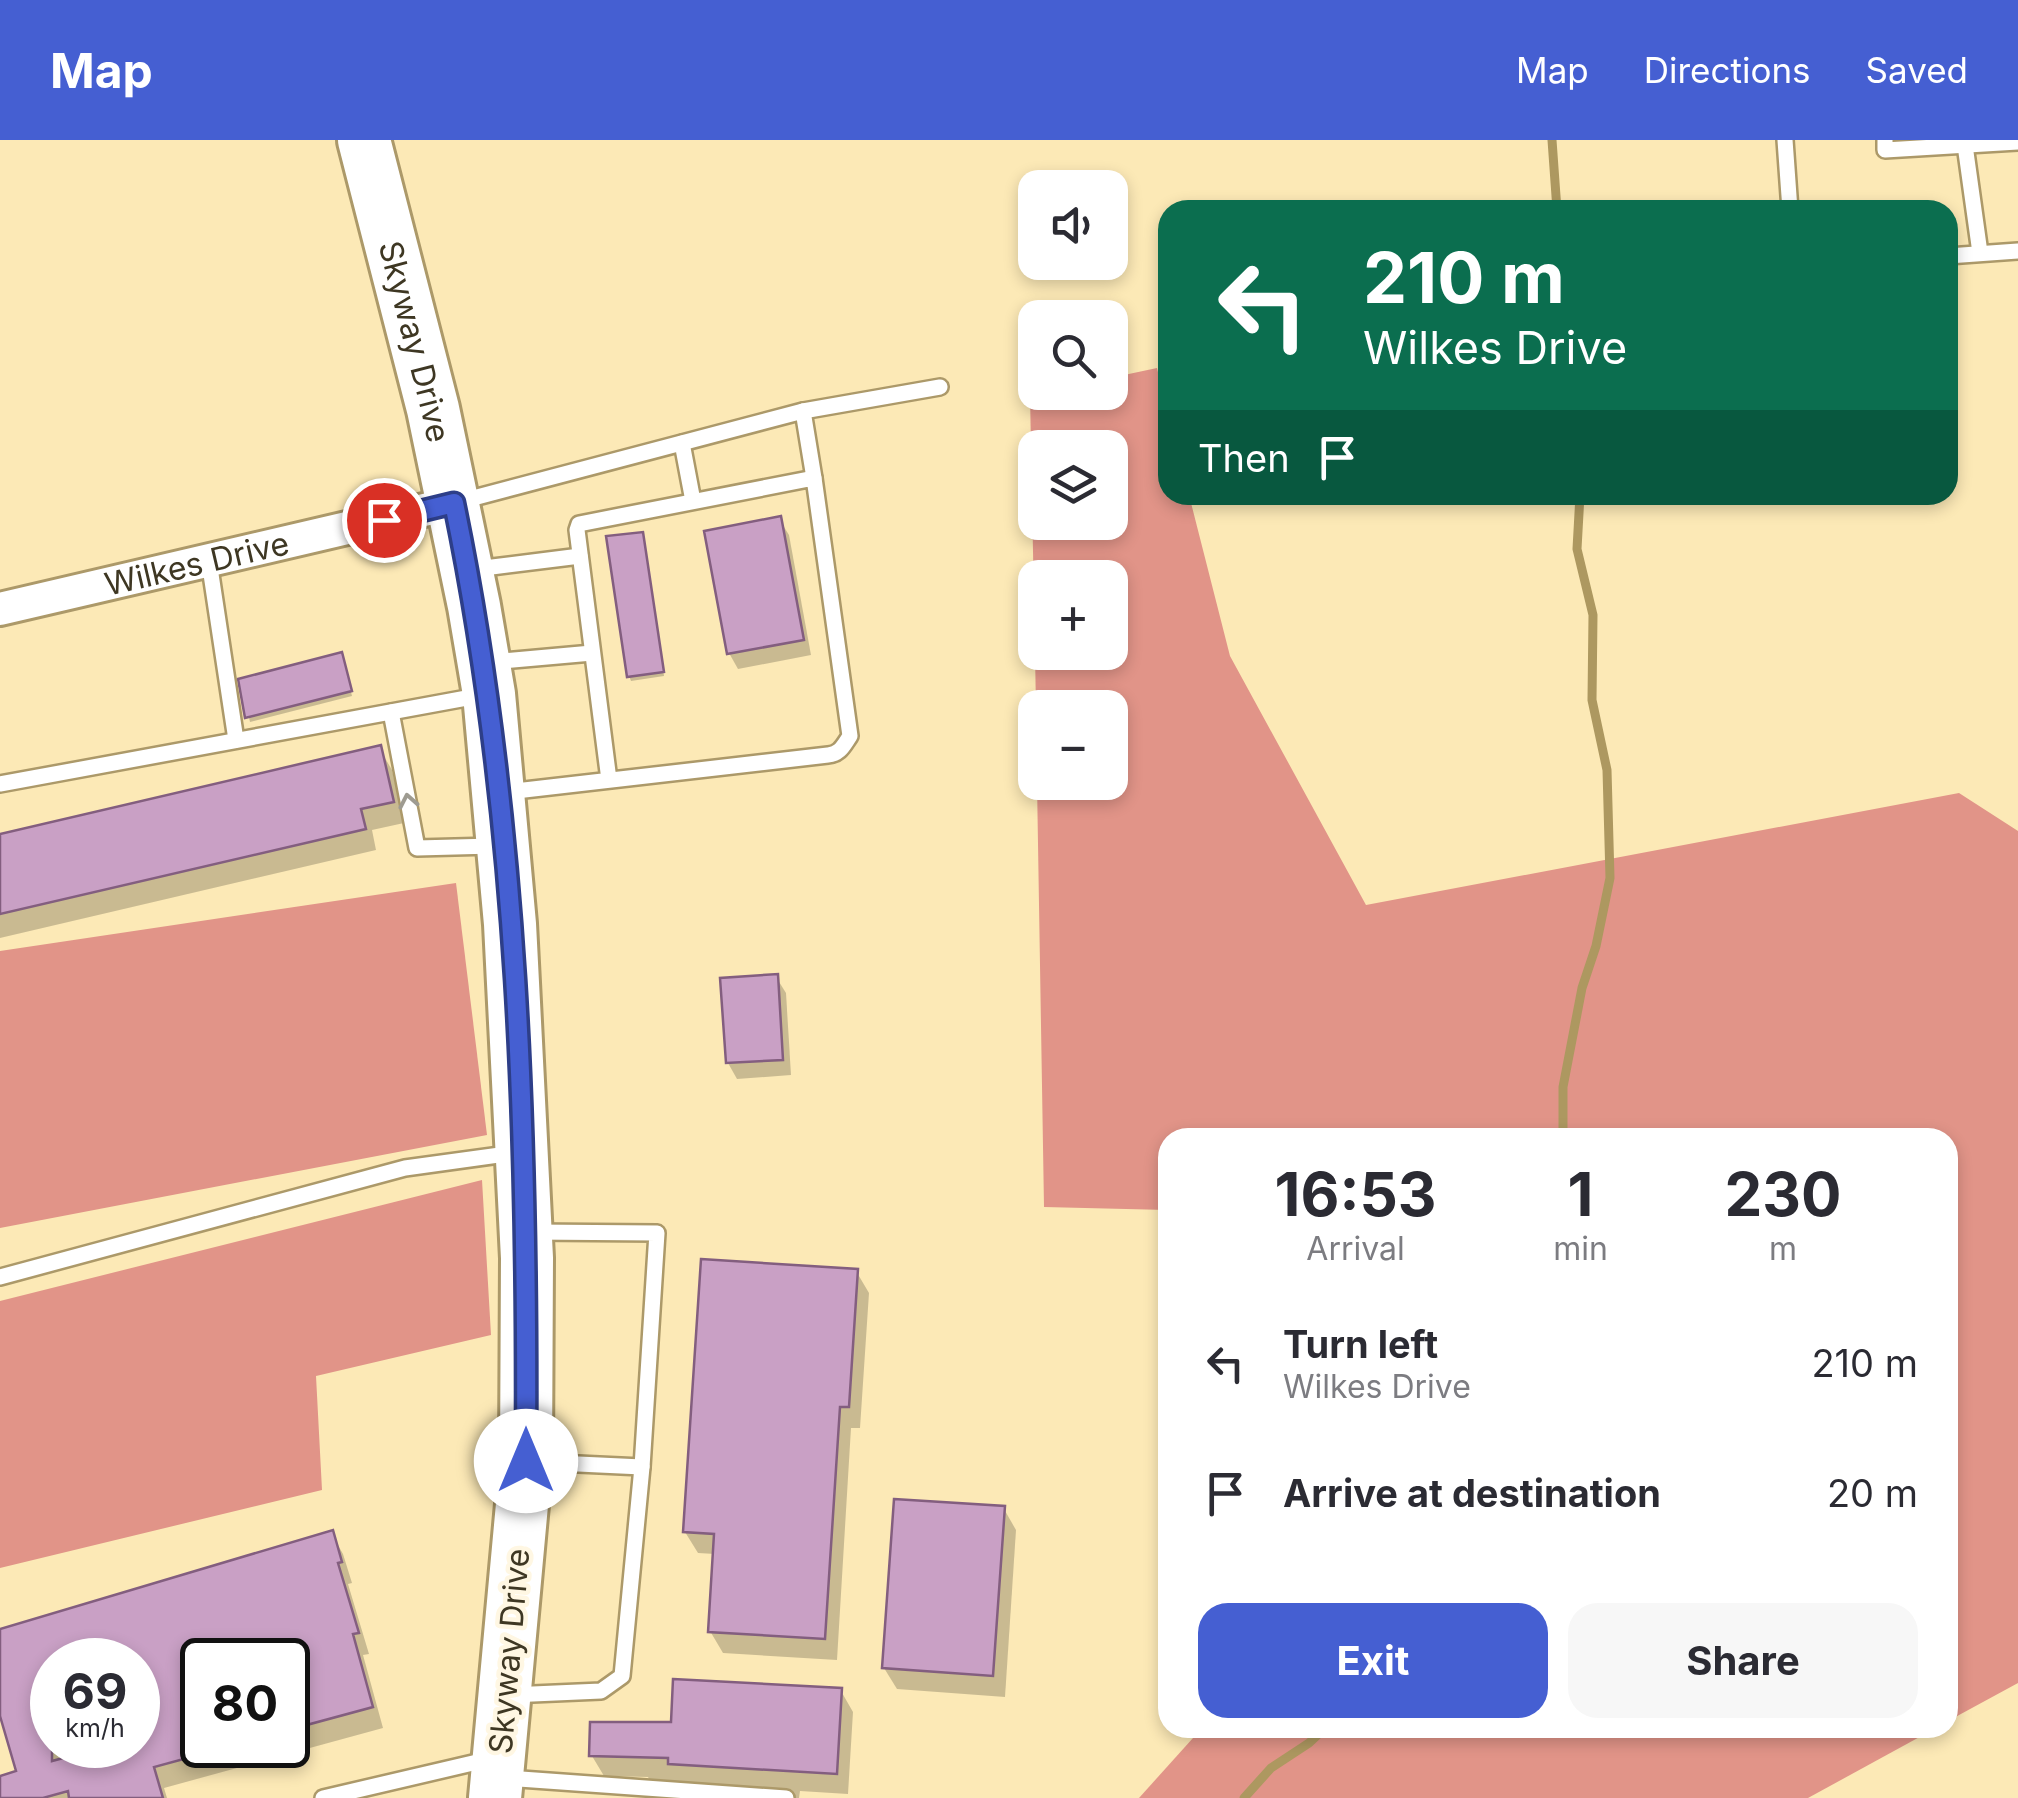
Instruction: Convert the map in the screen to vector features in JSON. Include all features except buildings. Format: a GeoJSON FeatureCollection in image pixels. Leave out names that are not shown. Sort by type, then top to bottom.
{"type":"FeatureCollection","features":[{"type":"Feature","properties":{"kind":"highway","name":"Skyway Drive"},"geometry":{"type":"LineString","coordinates":[[364,140],[434,409],[467,570],[486,678],[510,924],[526,1232],[526,1461],[497,1777]]}},
{"type":"Feature","properties":{"kind":"street","name":"Wilkes Drive"},"geometry":{"type":"LineString","coordinates":[[0,609],[454,503]]}},
{"type":"Feature","properties":{"kind":"lane"},"geometry":{"type":"LineString","coordinates":[[1785,140],[1789,200]]}},
{"type":"Feature","properties":{"kind":"lane"},"geometry":{"type":"LineString","coordinates":[[1885,140],[1885,150],[2018,142]]}},
{"type":"Feature","properties":{"kind":"lane"},"geometry":{"type":"LineString","coordinates":[[1965,145],[1980,253]]}},
{"type":"Feature","properties":{"kind":"lane"},"geometry":{"type":"LineString","coordinates":[[1958,255],[2018,251]]}},
{"type":"Feature","properties":{"kind":"lane"},"geometry":{"type":"LineString","coordinates":[[454,503],[803,411],[940,387]]}},
{"type":"Feature","properties":{"kind":"lane"},"geometry":{"type":"LineString","coordinates":[[498,793],[836,754],[842,748],[850,736],[803,411]]}},
{"type":"Feature","properties":{"kind":"lane"},"geometry":{"type":"LineString","coordinates":[[682,443],[693,500]]}},
{"type":"Feature","properties":{"kind":"lane"},"geometry":{"type":"LineString","coordinates":[[609,780],[577,530],[585,521],[814,478]]}},
{"type":"Feature","properties":{"kind":"lane"},"geometry":{"type":"LineString","coordinates":[[467,570],[580,556]]}},
{"type":"Feature","properties":{"kind":"lane"},"geometry":{"type":"LineString","coordinates":[[209,561],[236,740]]}},
{"type":"Feature","properties":{"kind":"lane"},"geometry":{"type":"LineString","coordinates":[[0,784],[391,712],[486,678],[592,653]]}},
{"type":"Feature","properties":{"kind":"lane"},"geometry":{"type":"LineString","coordinates":[[391,712],[418,848],[502,845]]}},
{"type":"Feature","properties":{"kind":"lane"},"geometry":{"type":"LineString","coordinates":[[0,1277],[405,1168],[523,1152]]}},
{"type":"Feature","properties":{"kind":"lane"},"geometry":{"type":"LineString","coordinates":[[506,1695],[601,1691],[622,1676],[642,1467],[657,1234],[526,1232]]}},
{"type":"Feature","properties":{"kind":"lane"},"geometry":{"type":"LineString","coordinates":[[526,1461],[642,1467]]}},
{"type":"Feature","properties":{"kind":"lane"},"geometry":{"type":"LineString","coordinates":[[322,1798],[497,1777],[786,1798]]}},
{"type":"Feature","properties":{"kind":"shaded area"},"geometry":{"type":"Polygon","coordinates":[[[1157,368],[1158,505],[1192,505],[1230,656],[1366,905],[1959,793],[2018,831],[2018,1683],[1958,1716],[1958,1128],[1158,1128],[1158,1210],[1044,1207],[1037,800],[1128,800],[1128,690],[1036,690],[1035,670],[1128,670],[1128,560],[1033,560],[1033,540],[1128,540],[1128,430],[1031,430],[1030,410],[1128,410],[1128,374],[1157,368]]]}},
{"type":"Feature","properties":{"kind":"shaded area"},"geometry":{"type":"Polygon","coordinates":[[[456,883],[487,1135],[0,1228],[0,951],[456,883]]]}},
{"type":"Feature","properties":{"kind":"shaded area"},"geometry":{"type":"Polygon","coordinates":[[[482,1180],[491,1335],[316,1376],[322,1490],[0,1568],[0,1301],[482,1180]]]}},
{"type":"Feature","properties":{"kind":"shaded area"},"geometry":{"type":"Polygon","coordinates":[[[1193,1738],[1918,1738],[1808,1798],[1139,1798],[1193,1738]]]}},
{"type":"Feature","properties":{"kind":"waterway"},"geometry":{"type":"LineString","coordinates":[[1552,140],[1556,200]]}},
{"type":"Feature","properties":{"kind":"waterway"},"geometry":{"type":"LineString","coordinates":[[1563,1128],[1563,1087],[1582,988],[1596,946],[1610,878],[1607,770],[1592,700],[1593,615],[1577,549],[1579,505]]}},
{"type":"Feature","properties":{"kind":"waterway"},"geometry":{"type":"LineString","coordinates":[[1244,1798],[1271,1768],[1314,1738]]}},
{"type":"Feature","properties":{"kind":"route"},"geometry":{"type":"LineString","coordinates":[[384,520],[454,503],[489,694],[521,1098],[527,1258],[526,1461]]}}]}
